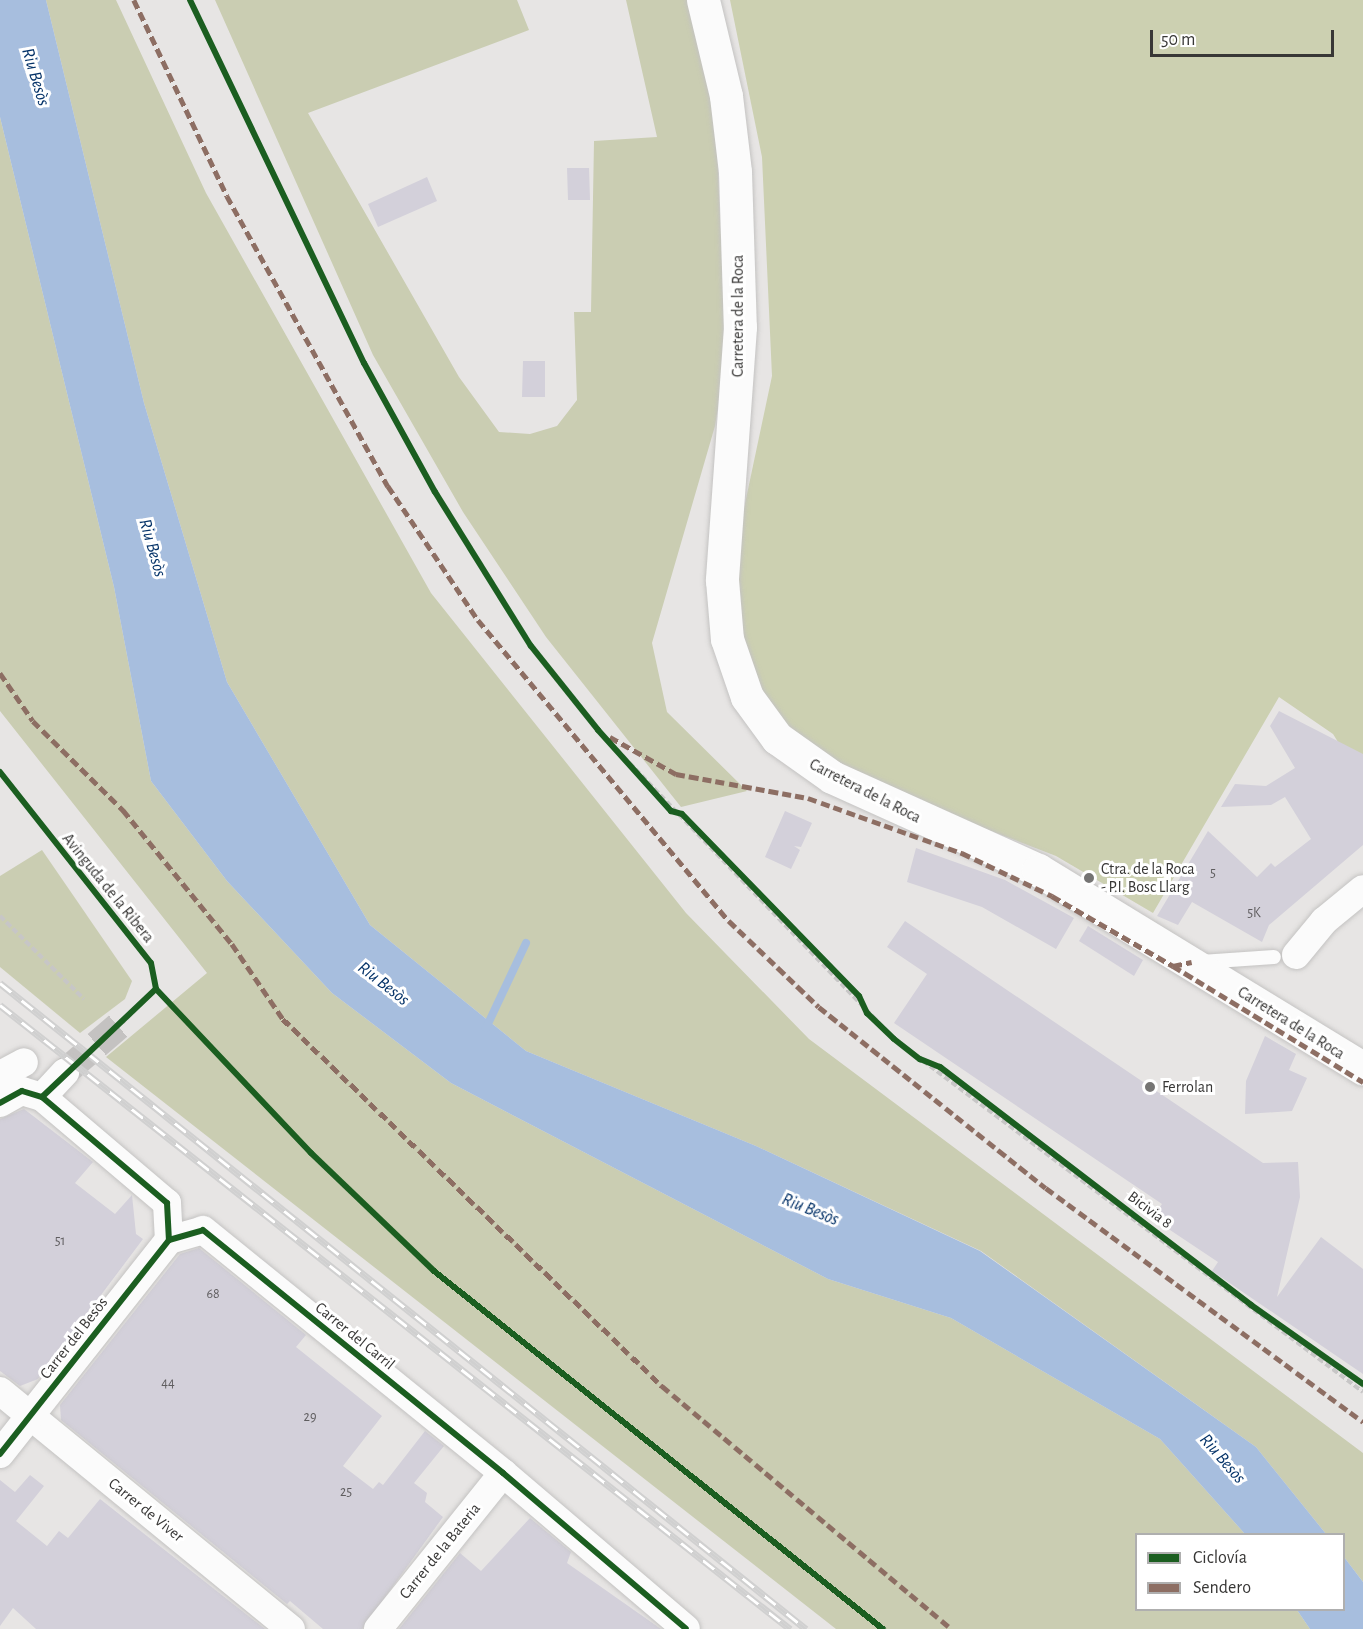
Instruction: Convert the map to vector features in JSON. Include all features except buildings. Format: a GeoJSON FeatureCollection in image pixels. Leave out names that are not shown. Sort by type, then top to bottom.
{"type":"FeatureCollection","features":[{"type":"Feature","properties":{"kind":"street","name":"Carretera de la Roca"},"geometry":{"type":"LineString","coordinates":[[703,0],[726,96],[735,172],[740,327],[723,580],[726,639],[747,697],[777,738],[832,777],[1038,870],[1363,1068]]}},
{"type":"Feature","properties":{"kind":"street"},"geometry":{"type":"LineString","coordinates":[[1285,956],[1363,889]]}},
{"type":"Feature","properties":{"kind":"street"},"geometry":{"type":"LineString","coordinates":[[17,1086],[65,1072]]}},
{"type":"Feature","properties":{"kind":"street"},"geometry":{"type":"LineString","coordinates":[[17,1086],[167,1203],[169,1240]]}},
{"type":"Feature","properties":{"kind":"street","name":"Carrer del Carril"},"geometry":{"type":"LineString","coordinates":[[169,1240],[203,1230],[503,1473],[686,1629]]}},
{"type":"Feature","properties":{"kind":"street","name":"Carrer del Besòs"},"geometry":{"type":"LineString","coordinates":[[0,1454],[169,1240]]}},
{"type":"Feature","properties":{"kind":"street","name":"Carrer de Viver"},"geometry":{"type":"LineString","coordinates":[[0,1391],[291,1629]]}},
{"type":"Feature","properties":{"kind":"street","name":"Carrer de la Bateria"},"geometry":{"type":"LineString","coordinates":[[378,1629],[503,1473]]}},
{"type":"Feature","properties":{"kind":"lane"},"geometry":{"type":"LineString","coordinates":[[1192,962],[1285,956]]}},
{"type":"Feature","properties":{"kind":"path"},"geometry":{"type":"LineString","coordinates":[[189,0],[364,363],[435,492],[531,646],[598,730],[671,811],[682,814],[859,996],[867,1013],[920,1059],[1363,1392]]}},
{"type":"Feature","properties":{"kind":"path"},"geometry":{"type":"LineString","coordinates":[[0,916],[84,999]]}},
{"type":"Feature","properties":{"kind":"green space"},"geometry":{"type":"Polygon","coordinates":[[[46,0],[116,0],[206,193],[431,593],[686,913],[809,1039],[1363,1453],[1363,1582],[1345,1558],[1345,1533],[1325,1533],[1256,1447],[981,1251],[756,1146],[526,1051],[370,925],[227,682],[144,403],[46,0]]]}},
{"type":"Feature","properties":{"kind":"green space"},"geometry":{"type":"Polygon","coordinates":[[[215,0],[517,0],[529,30],[308,113],[459,377],[499,432],[530,434],[557,426],[577,400],[574,312],[591,312],[594,141],[657,137],[626,0],[688,0],[715,100],[726,360],[715,426],[652,643],[667,712],[747,791],[681,807],[546,637],[463,512],[373,355],[215,0]]]}},
{"type":"Feature","properties":{"kind":"green space"},"geometry":{"type":"Polygon","coordinates":[[[730,0],[1363,0],[1363,782],[1333,734],[1279,697],[1153,913],[1056,856],[867,783],[758,724],[714,650],[772,376],[762,157],[730,0]]]}},
{"type":"Feature","properties":{"kind":"green space"},"geometry":{"type":"Polygon","coordinates":[[[0,117],[114,587],[151,781],[227,881],[332,993],[451,1083],[828,1279],[951,1318],[1160,1439],[1244,1533],[1135,1533],[1135,1611],[1298,1611],[1310,1629],[836,1629],[106,1057],[207,973],[0,711],[0,117]]]}},
{"type":"Feature","properties":{"kind":"green space"},"geometry":{"type":"Polygon","coordinates":[[[42,850],[132,981],[125,999],[80,1033],[0,967],[0,876],[42,850]]]}},
{"type":"Feature","properties":{"kind":"water","name":"Riu Besòs"},"geometry":{"type":"Polygon","coordinates":[[[0,0],[46,0],[144,403],[227,682],[370,925],[526,1051],[756,1146],[980,1251],[1256,1447],[1325,1533],[1244,1533],[1160,1439],[951,1318],[828,1279],[451,1083],[332,993],[227,881],[151,781],[114,587],[0,117],[0,0]]]}},
{"type":"Feature","properties":{"kind":"water"},"geometry":{"type":"Polygon","coordinates":[[[1345,1558],[1363,1582],[1363,1629],[1310,1629],[1298,1611],[1345,1611],[1345,1558]]]}},
{"type":"Feature","properties":{"kind":"waterway"},"geometry":{"type":"LineString","coordinates":[[486,1028],[526,943]]}},
{"type":"Feature","properties":{"kind":"tunnel"},"geometry":{"type":"LineString","coordinates":[[65,1072],[123,1022]]}},
{"type":"Feature","properties":{"kind":"railway"},"geometry":{"type":"LineString","coordinates":[[0,983],[806,1629]]}},
{"type":"Feature","properties":{"kind":"railway"},"geometry":{"type":"LineString","coordinates":[[0,1005],[790,1629]]}},
{"type":"Feature","properties":{"kind":"marked path"},"geometry":{"type":"LineString","coordinates":[[134,0],[227,196],[388,486],[478,620],[729,921],[819,1007],[1046,1188],[1363,1422]]}},
{"type":"Feature","properties":{"kind":"marked path"},"geometry":{"type":"LineString","coordinates":[[0,673],[33,721],[123,810],[232,944],[283,1019],[662,1386],[952,1629]]}},
{"type":"Feature","properties":{"kind":"marked path"},"geometry":{"type":"LineString","coordinates":[[610,737],[676,774],[808,798],[962,853],[1052,896],[1173,966],[1192,962]]}},
{"type":"Feature","properties":{"kind":"marked path"},"geometry":{"type":"LineString","coordinates":[[1173,966],[1363,1082]]}},
{"type":"Feature","properties":{"kind":"cycle path","name":"Bicivia 8"},"geometry":{"type":"LineString","coordinates":[[190,0],[364,363],[435,492],[531,646],[598,730],[671,811],[682,814],[859,996],[867,1013],[894,1039],[920,1059],[940,1067],[1251,1305],[1363,1384]]}},
{"type":"Feature","properties":{"kind":"cycle path","name":"Avinguda de la Ribera"},"geometry":{"type":"LineString","coordinates":[[0,772],[151,963],[156,989]]}},
{"type":"Feature","properties":{"kind":"cycle path"},"geometry":{"type":"LineString","coordinates":[[156,989],[311,1153],[434,1271],[883,1629]]}},
{"type":"Feature","properties":{"kind":"cycle path"},"geometry":{"type":"LineString","coordinates":[[42,1097],[156,989]]}},
{"type":"Feature","properties":{"kind":"cycle path"},"geometry":{"type":"LineString","coordinates":[[0,1103],[22,1091],[42,1097],[167,1203],[169,1240]]}},
{"type":"Feature","properties":{"kind":"cycle path"},"geometry":{"type":"LineString","coordinates":[[169,1240],[203,1230],[503,1473],[686,1629]]}},
{"type":"Feature","properties":{"kind":"cycle path"},"geometry":{"type":"LineString","coordinates":[[0,1454],[169,1240]]}},
{"type":"Feature","properties":{"kind":"place","name":"Ctra. de la Roca - P.I. Bosc Llarg"},"geometry":{"type":"Point","coordinates":[1089,878]}},
{"type":"Feature","properties":{"kind":"place","name":"Ferrolan"},"geometry":{"type":"Point","coordinates":[1150,1087]}}]}
